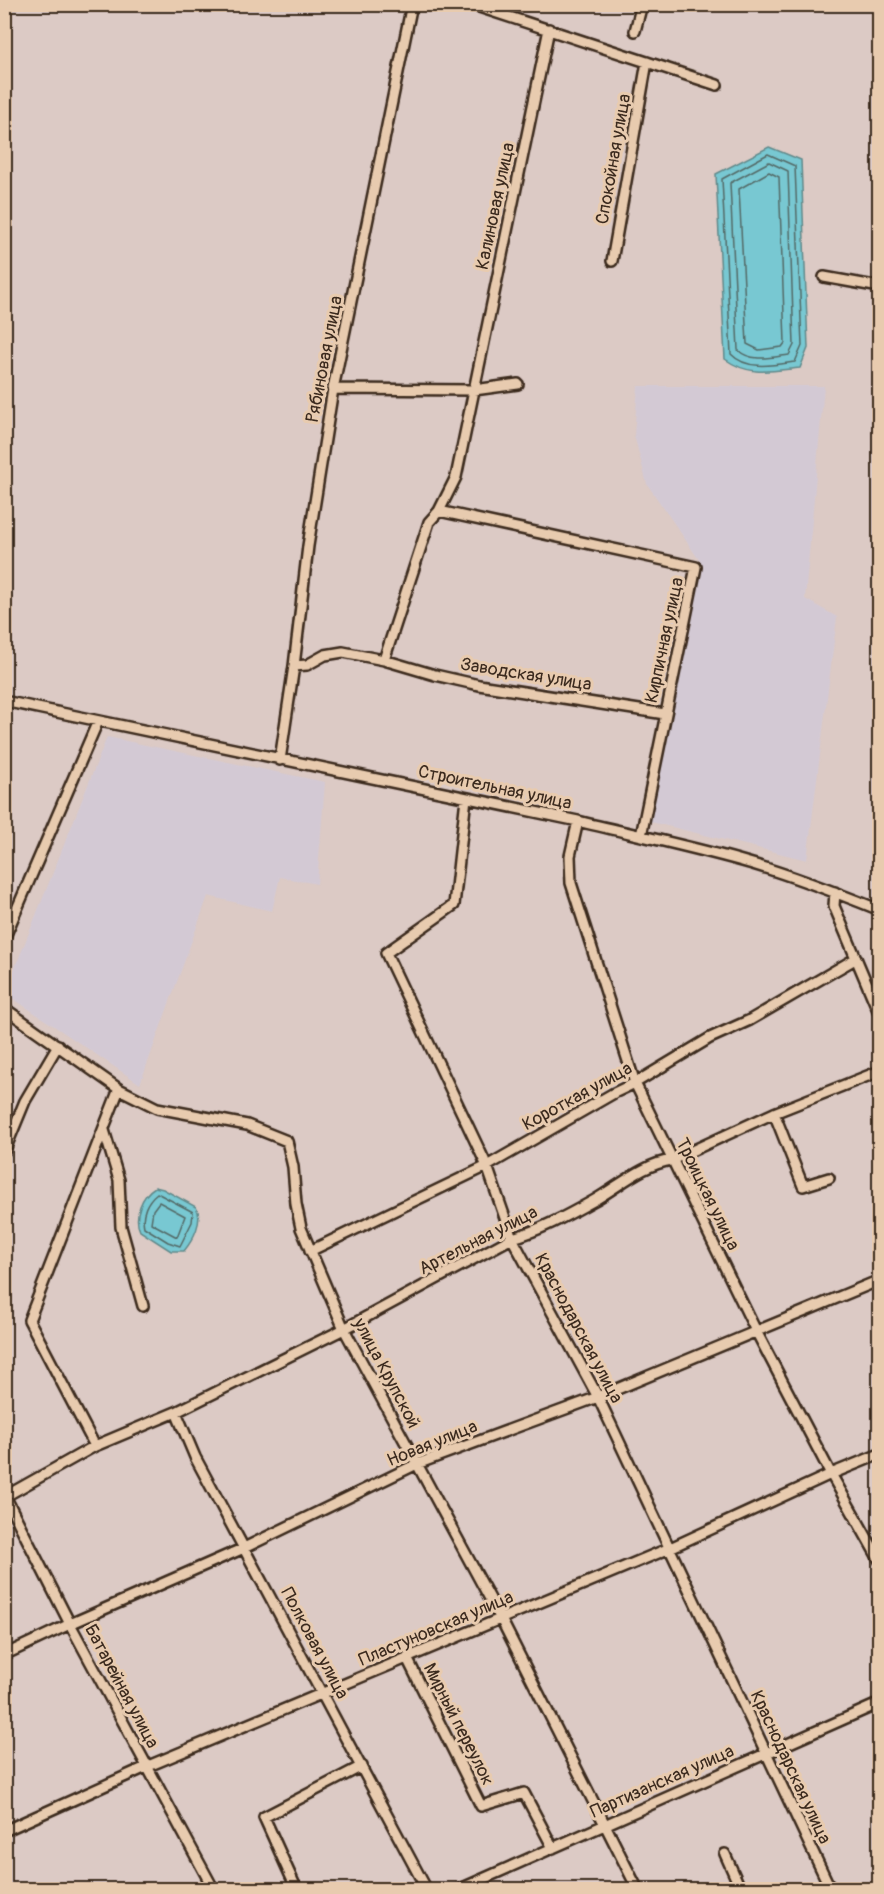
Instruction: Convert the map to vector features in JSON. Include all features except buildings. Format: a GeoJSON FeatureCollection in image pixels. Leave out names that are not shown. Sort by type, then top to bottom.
{"type":"FeatureCollection","features":[{"type":"Feature","properties":{"kind":"street","name":"Рябиновая улица"},"geometry":{"type":"LineString","coordinates":[[280,760],[308,546],[333,390],[412,4]]}},
{"type":"Feature","properties":{"kind":"street"},"geometry":{"type":"LineString","coordinates":[[470,4],[717,85]]}},
{"type":"Feature","properties":{"kind":"street"},"geometry":{"type":"LineString","coordinates":[[635,31],[642,4]]}},
{"type":"Feature","properties":{"kind":"street","name":"Калиновая улица"},"geometry":{"type":"LineString","coordinates":[[384,660],[429,522],[439,511],[456,477],[549,29]]}},
{"type":"Feature","properties":{"kind":"street","name":"Спокойная улица"},"geometry":{"type":"LineString","coordinates":[[612,261],[647,62]]}},
{"type":"Feature","properties":{"kind":"street"},"geometry":{"type":"LineString","coordinates":[[824,277],[879,287]]}},
{"type":"Feature","properties":{"kind":"street"},"geometry":{"type":"LineString","coordinates":[[333,390],[474,390],[518,384]]}},
{"type":"Feature","properties":{"kind":"street","name":"Кирпичная улица"},"geometry":{"type":"LineString","coordinates":[[439,511],[696,567],[641,836]]}},
{"type":"Feature","properties":{"kind":"street","name":"Заводская улица"},"geometry":{"type":"LineString","coordinates":[[294,666],[307,665],[325,655],[343,652],[479,684],[666,714]]}},
{"type":"Feature","properties":{"kind":"street","name":"Строительная улица"},"geometry":{"type":"LineString","coordinates":[[4,700],[641,836],[744,861],[835,892],[879,910]]}},
{"type":"Feature","properties":{"kind":"street"},"geometry":{"type":"LineString","coordinates":[[4,939],[98,721]]}},
{"type":"Feature","properties":{"kind":"street","name":"Краснодарская улица"},"geometry":{"type":"LineString","coordinates":[[466,798],[454,905],[386,953],[487,1166],[512,1238],[598,1397],[831,1890]]}},
{"type":"Feature","properties":{"kind":"street","name":"Троицкая улица"},"geometry":{"type":"LineString","coordinates":[[578,821],[570,856],[571,883],[635,1083],[756,1330],[879,1561]]}},
{"type":"Feature","properties":{"kind":"street"},"geometry":{"type":"LineString","coordinates":[[835,892],[834,906],[879,1015]]}},
{"type":"Feature","properties":{"kind":"street","name":"Короткая улица"},"geometry":{"type":"LineString","coordinates":[[310,1251],[487,1166],[710,1038],[750,1020],[855,959]]}},
{"type":"Feature","properties":{"kind":"street","name":"улица Крупской"},"geometry":{"type":"LineString","coordinates":[[4,1008],[119,1089],[157,1108],[247,1125],[287,1141],[301,1228],[344,1329],[501,1619],[638,1890]]}},
{"type":"Feature","properties":{"kind":"street"},"geometry":{"type":"LineString","coordinates":[[4,1152],[25,1101],[58,1045]]}},
{"type":"Feature","properties":{"kind":"street","name":"Артельная улица"},"geometry":{"type":"LineString","coordinates":[[5,1496],[95,1446],[176,1412],[344,1329],[512,1238],[525,1235],[595,1201],[612,1188],[661,1161],[672,1160],[774,1113],[879,1071]]}},
{"type":"Feature","properties":{"kind":"street"},"geometry":{"type":"LineString","coordinates":[[95,1446],[29,1320],[119,1089]]}},
{"type":"Feature","properties":{"kind":"street"},"geometry":{"type":"LineString","coordinates":[[774,1113],[803,1186],[829,1178]]}},
{"type":"Feature","properties":{"kind":"street"},"geometry":{"type":"LineString","coordinates":[[104,1130],[119,1180],[121,1227],[143,1306]]}},
{"type":"Feature","properties":{"kind":"street","name":"Новая улица"},"geometry":{"type":"LineString","coordinates":[[4,1655],[244,1548],[417,1464],[598,1397],[879,1280]]}},
{"type":"Feature","properties":{"kind":"street","name":"Полковая улица"},"geometry":{"type":"LineString","coordinates":[[176,1412],[195,1457],[427,1890]]}},
{"type":"Feature","properties":{"kind":"street","name":"Пластуновская улица"},"geometry":{"type":"LineString","coordinates":[[4,1831],[146,1767],[670,1548],[879,1454]]}},
{"type":"Feature","properties":{"kind":"street","name":"Батарейная улица"},"geometry":{"type":"LineString","coordinates":[[5,1496],[70,1624],[214,1890]]}},
{"type":"Feature","properties":{"kind":"street","name":"Мирный переулок"},"geometry":{"type":"LineString","coordinates":[[407,1658],[481,1806],[524,1793],[553,1848]]}},
{"type":"Feature","properties":{"kind":"street","name":"Партизанская улица"},"geometry":{"type":"LineString","coordinates":[[458,1890],[879,1703]]}},
{"type":"Feature","properties":{"kind":"street"},"geometry":{"type":"LineString","coordinates":[[297,1890],[264,1817],[362,1766]]}},
{"type":"Feature","properties":{"kind":"street"},"geometry":{"type":"LineString","coordinates":[[725,1854],[741,1890]]}},
{"type":"Feature","properties":{"kind":"shaded area"},"geometry":{"type":"Polygon","coordinates":[[[638,386],[824,386],[805,599],[837,617],[807,860],[647,821],[700,561],[647,484],[634,435],[638,386]]]}},
{"type":"Feature","properties":{"kind":"shaded area"},"geometry":{"type":"Polygon","coordinates":[[[107,737],[325,782],[317,884],[280,877],[272,911],[208,896],[140,1084],[5,993],[107,737]]]}},
{"type":"Feature","properties":{"kind":"water"},"geometry":{"type":"Polygon","coordinates":[[[769,147],[801,160],[808,348],[800,368],[752,371],[734,365],[725,359],[716,174],[769,147]]]}},
{"type":"Feature","properties":{"kind":"water"},"geometry":{"type":"Polygon","coordinates":[[[155,1187],[196,1207],[198,1224],[194,1236],[184,1251],[171,1251],[140,1231],[138,1213],[140,1206],[146,1195],[155,1187]]]}}]}
